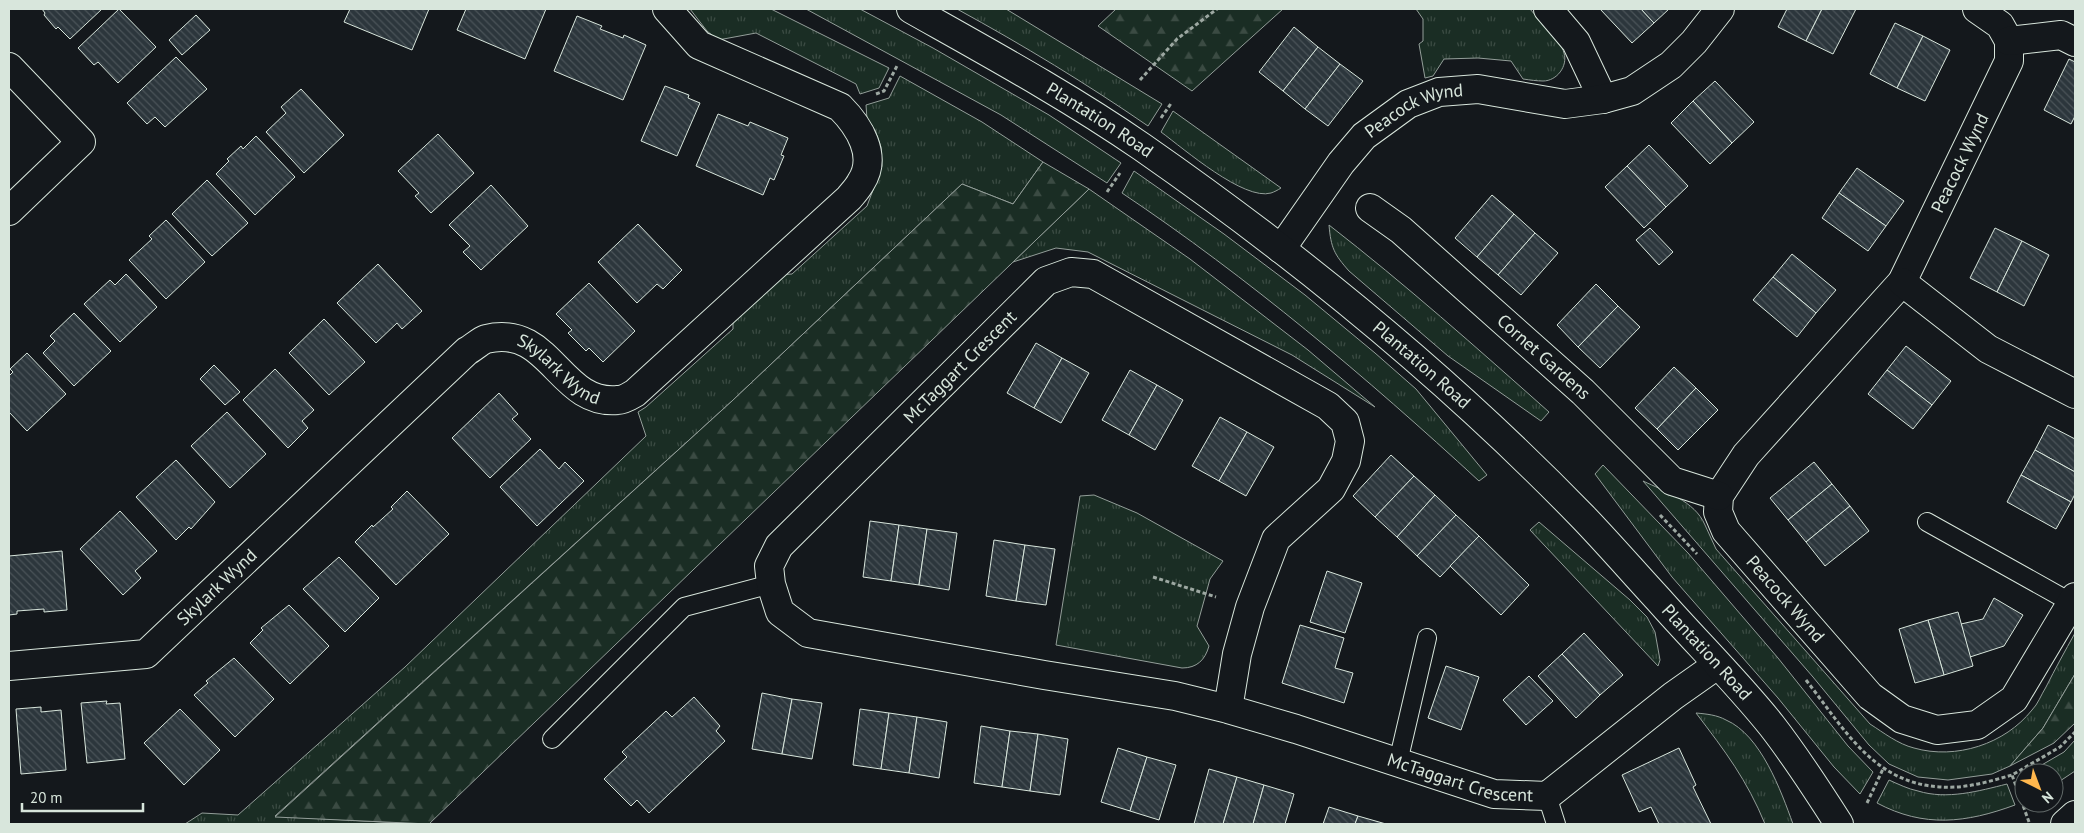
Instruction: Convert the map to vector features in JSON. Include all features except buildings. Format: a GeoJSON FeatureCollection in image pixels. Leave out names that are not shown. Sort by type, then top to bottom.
{"type":"FeatureCollection","features":[{"type":"Feature","properties":{"kind":"street","name":"Skylark Wynd"},"geometry":{"type":"LineString","coordinates":[[9,666],[146,654],[467,352],[485,340],[514,338],[535,346],[578,390],[595,398],[619,400],[635,394],[849,198],[863,181],[869,158],[862,136],[850,117],[840,108],[699,45],[667,9]]}},
{"type":"Feature","properties":{"kind":"street","name":"Plantation Road"},"geometry":{"type":"LineString","coordinates":[[911,9],[1022,72],[1140,146],[1281,249],[1435,375],[1506,440],[1585,518],[1771,726],[1817,789],[1839,824]]}},
{"type":"Feature","properties":{"kind":"street"},"geometry":{"type":"LineString","coordinates":[[1548,9],[1576,42],[1603,99]]}},
{"type":"Feature","properties":{"kind":"street","name":"Peacock Wynd"},"geometry":{"type":"LineString","coordinates":[[1281,249],[1341,162],[1364,136],[1408,104],[1439,92],[1478,89],[1565,104],[1603,99],[1632,91],[1671,65],[1694,42],[1720,9]]}},
{"type":"Feature","properties":{"kind":"street"},"geometry":{"type":"LineString","coordinates":[[1977,9],[2000,25],[2009,41],[2061,35],[2075,42]]}},
{"type":"Feature","properties":{"kind":"street","name":"Peacock Wynd"},"geometry":{"type":"LineString","coordinates":[[2009,41],[2009,62],[1902,282],[1746,455],[1719,496],[1718,512],[1726,530],[1870,696],[1902,719],[1937,730],[1977,725],[2014,699],[2074,600]]}},
{"type":"Feature","properties":{"kind":"street"},"geometry":{"type":"LineString","coordinates":[[9,67],[80,142],[9,211]]}},
{"type":"Feature","properties":{"kind":"street","name":"Cornet Gardens"},"geometry":{"type":"LineString","coordinates":[[1370,208],[1401,230],[1583,392],[1672,481],[1719,496]]}},
{"type":"Feature","properties":{"kind":"street","name":"McTaggart Crescent"},"geometry":{"type":"LineString","coordinates":[[1228,709],[1237,654],[1250,607],[1276,538],[1330,489],[1346,461],[1350,441],[1345,422],[1328,406],[1093,274],[1071,272],[1046,282],[779,546],[769,566],[771,584],[780,612],[808,633],[1174,696],[1228,709],[1494,794],[1547,796],[1673,696],[1716,665]]}},
{"type":"Feature","properties":{"kind":"street"},"geometry":{"type":"LineString","coordinates":[[1902,282],[1988,349],[2075,394]]}},
{"type":"Feature","properties":{"kind":"street"},"geometry":{"type":"LineString","coordinates":[[2065,824],[2075,815]]}},
{"type":"Feature","properties":{"kind":"lane"},"geometry":{"type":"LineString","coordinates":[[1927,522],[2074,600]]}},
{"type":"Feature","properties":{"kind":"lane"},"geometry":{"type":"LineString","coordinates":[[552,740],[684,607],[771,584]]}},
{"type":"Feature","properties":{"kind":"lane"},"geometry":{"type":"LineString","coordinates":[[1398,762],[1427,638]]}},
{"type":"Feature","properties":{"kind":"lane"},"geometry":{"type":"LineString","coordinates":[[1547,796],[1556,824]]}},
{"type":"Feature","properties":{"kind":"path"},"geometry":{"type":"LineString","coordinates":[[1140,80],[1177,40],[1218,9]]}},
{"type":"Feature","properties":{"kind":"path"},"geometry":{"type":"LineString","coordinates":[[1153,577],[1250,607]]}},
{"type":"Feature","properties":{"kind":"path"},"geometry":{"type":"LineString","coordinates":[[2030,824],[2012,775],[2060,747],[2075,732]]}},
{"type":"Feature","properties":{"kind":"path"},"geometry":{"type":"LineString","coordinates":[[1864,809],[1883,770]]}},
{"type":"Feature","properties":{"kind":"green space"},"geometry":{"type":"Polygon","coordinates":[[[690,9],[771,9],[889,68],[879,88],[860,94],[856,84],[756,33],[718,40],[707,31],[690,9]]]}},
{"type":"Feature","properties":{"kind":"green space"},"geometry":{"type":"Polygon","coordinates":[[[806,9],[860,9],[933,48],[1049,115],[1121,163],[1107,183],[1001,115],[806,9]]]}},
{"type":"Feature","properties":{"kind":"green space"},"geometry":{"type":"Polygon","coordinates":[[[957,9],[1006,9],[1162,104],[1148,126],[1054,65],[957,9]]]}},
{"type":"Feature","properties":{"kind":"green space"},"geometry":{"type":"Polygon","coordinates":[[[1116,9],[1283,9],[1192,91],[1098,26],[1116,9]]]}},
{"type":"Feature","properties":{"kind":"green space"},"geometry":{"type":"Polygon","coordinates":[[[1416,9],[1530,9],[1562,48],[1565,58],[1563,68],[1557,76],[1548,80],[1538,81],[1523,79],[1511,61],[1478,58],[1444,59],[1433,76],[1425,78],[1419,44],[1423,41],[1423,19],[1416,9]]]}},
{"type":"Feature","properties":{"kind":"green space"},"geometry":{"type":"Polygon","coordinates":[[[900,76],[982,122],[1043,162],[1013,204],[962,184],[732,401],[275,816],[418,824],[185,824],[202,813],[238,815],[405,667],[646,436],[638,412],[733,329],[733,314],[775,275],[792,274],[867,206],[882,166],[881,147],[875,130],[867,119],[866,105],[889,98],[900,76]]]}},
{"type":"Feature","properties":{"kind":"green space"},"geometry":{"type":"Polygon","coordinates":[[[1173,111],[1281,188],[1271,193],[1259,193],[1246,189],[1230,182],[1199,161],[1161,132],[1173,111]]]}},
{"type":"Feature","properties":{"kind":"green space"},"geometry":{"type":"Polygon","coordinates":[[[1043,162],[1089,189],[429,824],[275,817],[732,401],[962,184],[1013,204],[1043,162]]]}},
{"type":"Feature","properties":{"kind":"green space"},"geometry":{"type":"Polygon","coordinates":[[[1134,171],[1224,234],[1305,295],[1375,353],[1416,389],[1487,475],[1479,481],[1306,330],[1215,259],[1122,193],[1134,171]]]}},
{"type":"Feature","properties":{"kind":"green space"},"geometry":{"type":"Polygon","coordinates":[[[1089,189],[1190,259],[1308,350],[1375,407],[1292,355],[1088,252],[1056,248],[1013,262],[1089,189]]]}},
{"type":"Feature","properties":{"kind":"green space"},"geometry":{"type":"Polygon","coordinates":[[[1329,225],[1413,293],[1549,412],[1541,421],[1448,356],[1349,271],[1334,250],[1329,225]]]}},
{"type":"Feature","properties":{"kind":"green space"},"geometry":{"type":"Polygon","coordinates":[[[1603,465],[1688,553],[1778,658],[1848,746],[1873,772],[1860,794],[1834,767],[1778,698],[1672,577],[1595,474],[1603,465]]]}},
{"type":"Feature","properties":{"kind":"green space"},"geometry":{"type":"Polygon","coordinates":[[[1643,481],[1669,493],[1694,509],[1705,525],[1716,549],[1870,724],[1902,744],[1930,751],[1946,752],[1979,746],[2008,732],[2021,722],[2036,705],[2075,633],[2075,674],[2043,728],[2010,766],[1992,774],[1948,780],[1918,777],[1889,764],[1869,745],[1813,677],[1643,481]]]}},
{"type":"Feature","properties":{"kind":"green space"},"geometry":{"type":"Polygon","coordinates":[[[1094,495],[1137,513],[1223,561],[1210,579],[1197,626],[1209,646],[1203,659],[1196,665],[1182,668],[1056,645],[1080,496],[1094,495]]]}},
{"type":"Feature","properties":{"kind":"green space"},"geometry":{"type":"Polygon","coordinates":[[[1539,522],[1630,600],[1647,617],[1655,632],[1660,660],[1658,666],[1530,530],[1539,522]]]}},
{"type":"Feature","properties":{"kind":"green space"},"geometry":{"type":"Polygon","coordinates":[[[2075,674],[2075,723],[2054,743],[2010,766],[2043,728],[2075,674]]]}},
{"type":"Feature","properties":{"kind":"green space"},"geometry":{"type":"Polygon","coordinates":[[[1696,713],[1723,718],[1738,727],[1750,738],[1776,781],[1793,824],[1765,824],[1743,780],[1726,753],[1696,713]]]}},
{"type":"Feature","properties":{"kind":"green space"},"geometry":{"type":"Polygon","coordinates":[[[2075,740],[2075,771],[2064,778],[2064,763],[2045,763],[2064,752],[2075,740]]]}},
{"type":"Feature","properties":{"kind":"green space"},"geometry":{"type":"Polygon","coordinates":[[[1889,780],[1914,790],[1940,795],[1963,794],[2007,784],[2014,805],[1979,816],[1945,820],[1911,816],[1877,803],[1889,780]]]}}]}
